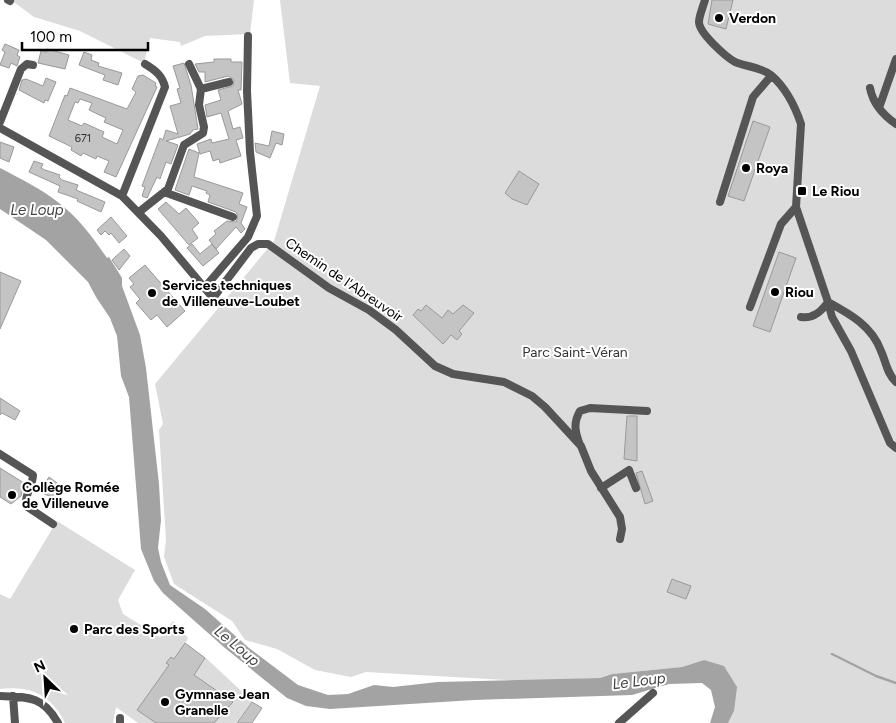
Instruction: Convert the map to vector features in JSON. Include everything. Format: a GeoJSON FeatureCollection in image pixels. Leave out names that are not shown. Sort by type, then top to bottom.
{"type":"FeatureCollection","features":[{"type":"Feature","properties":{"kind":"street"},"geometry":{"type":"LineString","coordinates":[[705,0],[699,23],[702,31],[722,52],[735,61],[764,70],[791,100],[801,124],[796,207],[832,317],[852,351],[890,443],[896,448]]}},
{"type":"Feature","properties":{"kind":"street"},"geometry":{"type":"LineString","coordinates":[[0,128],[122,196],[139,212],[205,287],[248,237],[257,216],[250,158],[247,91],[248,36]]}},
{"type":"Feature","properties":{"kind":"street"},"geometry":{"type":"LineString","coordinates":[[879,108],[896,59]]}},
{"type":"Feature","properties":{"kind":"street"},"geometry":{"type":"LineString","coordinates":[[0,122],[22,69],[28,64],[33,65]]}},
{"type":"Feature","properties":{"kind":"street"},"geometry":{"type":"LineString","coordinates":[[122,196],[165,87],[163,79],[157,72],[145,64]]}},
{"type":"Feature","properties":{"kind":"street"},"geometry":{"type":"LineString","coordinates":[[139,212],[168,189],[184,145],[203,133],[204,127],[199,105],[200,89],[189,64]]}},
{"type":"Feature","properties":{"kind":"street"},"geometry":{"type":"LineString","coordinates":[[720,202],[753,98],[771,76]]}},
{"type":"Feature","properties":{"kind":"street"},"geometry":{"type":"LineString","coordinates":[[200,89],[229,82]]}},
{"type":"Feature","properties":{"kind":"street"},"geometry":{"type":"LineString","coordinates":[[870,88],[873,99],[879,108],[888,119],[896,124]]}},
{"type":"Feature","properties":{"kind":"street"},"geometry":{"type":"LineString","coordinates":[[164,192],[233,217]]}},
{"type":"Feature","properties":{"kind":"street"},"geometry":{"type":"LineString","coordinates":[[750,306],[781,224],[796,207]]}},
{"type":"Feature","properties":{"kind":"street","name":"Chemin de l'Abreuvoir"},"geometry":{"type":"LineString","coordinates":[[205,287],[213,298],[251,248],[258,244],[268,244],[329,288],[370,310],[396,330],[435,366],[453,374],[504,382],[532,396],[545,407],[581,446]]}},
{"type":"Feature","properties":{"kind":"street"},"geometry":{"type":"LineString","coordinates":[[801,317],[807,318],[816,314],[828,302]]}},
{"type":"Feature","properties":{"kind":"street"},"geometry":{"type":"LineString","coordinates":[[828,302],[854,316],[876,339],[890,376],[896,382]]}},
{"type":"Feature","properties":{"kind":"street"},"geometry":{"type":"LineString","coordinates":[[620,539],[622,529],[620,517],[601,488],[581,446],[575,432],[576,419],[580,411],[590,408],[647,411]]}},
{"type":"Feature","properties":{"kind":"street"},"geometry":{"type":"LineString","coordinates":[[0,454],[33,475],[33,483],[25,502],[26,506],[53,524]]}},
{"type":"Feature","properties":{"kind":"street"},"geometry":{"type":"LineString","coordinates":[[601,488],[629,470],[636,488]]}},
{"type":"Feature","properties":{"kind":"street"},"geometry":{"type":"LineString","coordinates":[[619,723],[653,693]]}},
{"type":"Feature","properties":{"kind":"street"},"geometry":{"type":"LineString","coordinates":[[0,696],[27,697],[42,702],[58,723]]}},
{"type":"Feature","properties":{"kind":"street"},"geometry":{"type":"LineString","coordinates":[[13,696],[15,723]]}},
{"type":"Feature","properties":{"kind":"street"},"geometry":{"type":"LineString","coordinates":[[9,723],[13,714]]}},
{"type":"Feature","properties":{"kind":"green space"},"geometry":{"type":"Polygon","coordinates":[[[11,0],[254,0],[250,34],[205,36],[181,46],[180,42],[150,38],[144,63],[80,31],[34,17],[11,0]]]}},
{"type":"Feature","properties":{"kind":"green space","name":"Parc Saint-Véran"},"geometry":{"type":"Polygon","coordinates":[[[280,0],[896,0],[896,723],[728,723],[734,711],[704,660],[682,667],[612,674],[600,678],[521,681],[366,672],[351,677],[315,670],[277,649],[245,640],[232,621],[174,584],[164,557],[166,540],[159,430],[163,424],[155,384],[274,241],[320,86],[290,83],[280,0]]]}},
{"type":"Feature","properties":{"kind":"green space","name":"Parc des Sports"},"geometry":{"type":"Polygon","coordinates":[[[57,521],[135,570],[118,600],[123,614],[160,637],[173,621],[188,638],[185,644],[206,658],[252,701],[236,723],[138,723],[116,707],[113,723],[65,723],[54,705],[39,694],[21,689],[0,689],[0,594],[10,599],[57,521]]]}},
{"type":"Feature","properties":{"kind":"water","name":"Le Loup"},"geometry":{"type":"Polygon","coordinates":[[[0,168],[52,198],[73,215],[107,258],[109,257],[122,278],[122,286],[140,335],[146,368],[159,484],[161,520],[158,548],[161,562],[170,585],[205,609],[249,648],[298,685],[328,695],[348,694],[374,685],[393,687],[438,682],[600,678],[612,674],[682,667],[704,660],[724,666],[737,687],[734,711],[728,723],[710,723],[715,707],[711,690],[702,683],[669,684],[632,695],[474,700],[330,709],[306,706],[287,698],[225,648],[163,593],[154,581],[141,549],[129,397],[121,376],[117,336],[110,318],[88,282],[46,240],[0,209],[0,168]]]}},
{"type":"Feature","properties":{"kind":"building","name":"Verdon"},"geometry":{"type":"Polygon","coordinates":[[[712,0],[733,0],[726,29],[708,24],[712,0]]]}},
{"type":"Feature","properties":{"kind":"building"},"geometry":{"type":"Polygon","coordinates":[[[5,44],[19,50],[17,55],[20,57],[17,66],[11,63],[9,68],[0,65],[5,52],[2,50],[5,44]]]}},
{"type":"Feature","properties":{"kind":"building"},"geometry":{"type":"Polygon","coordinates":[[[47,49],[69,55],[65,69],[38,63],[41,51],[47,52],[47,49]]]}},
{"type":"Feature","properties":{"kind":"building"},"geometry":{"type":"Polygon","coordinates":[[[84,52],[92,55],[91,60],[99,63],[98,66],[122,73],[118,85],[103,80],[105,75],[79,65],[84,52]]]}},
{"type":"Feature","properties":{"kind":"building"},"geometry":{"type":"Polygon","coordinates":[[[214,59],[231,59],[231,62],[242,62],[241,90],[238,90],[242,104],[228,111],[233,129],[240,127],[243,138],[236,140],[241,156],[220,163],[219,159],[213,161],[210,151],[200,154],[197,144],[211,139],[212,143],[229,139],[221,113],[207,117],[205,105],[221,100],[218,90],[233,86],[234,80],[228,76],[205,82],[205,72],[199,72],[195,64],[214,62],[214,59]]]}},
{"type":"Feature","properties":{"kind":"building"},"geometry":{"type":"Polygon","coordinates":[[[184,63],[191,85],[198,129],[193,130],[190,134],[166,141],[178,145],[171,164],[166,162],[160,179],[157,177],[147,198],[142,196],[145,187],[142,186],[160,138],[163,140],[166,130],[178,134],[170,106],[181,103],[177,89],[180,88],[173,66],[184,63]]]}},
{"type":"Feature","properties":{"kind":"building"},"geometry":{"type":"Polygon","coordinates":[[[143,75],[156,83],[155,86],[157,87],[116,177],[104,172],[109,161],[97,156],[96,159],[83,153],[81,156],[71,150],[72,147],[49,136],[65,95],[67,96],[70,88],[127,109],[136,92],[132,89],[138,76],[143,75]],[[80,99],[78,103],[75,102],[68,120],[82,126],[84,123],[104,132],[102,137],[117,144],[123,130],[104,122],[106,118],[89,110],[92,103],[80,99]]]}},
{"type":"Feature","properties":{"kind":"building"},"geometry":{"type":"Polygon","coordinates":[[[46,78],[56,82],[48,101],[45,100],[44,103],[19,90],[22,80],[26,79],[43,86],[46,78]]]}},
{"type":"Feature","properties":{"kind":"building","name":"Roya"},"geometry":{"type":"Polygon","coordinates":[[[753,121],[770,127],[744,201],[728,196],[753,121]]]}},
{"type":"Feature","properties":{"kind":"building"},"geometry":{"type":"Polygon","coordinates":[[[272,131],[284,134],[282,145],[276,143],[270,158],[256,152],[255,143],[269,146],[272,131]]]}},
{"type":"Feature","properties":{"kind":"building"},"geometry":{"type":"Polygon","coordinates":[[[0,142],[14,147],[9,162],[0,158],[0,142]]]}},
{"type":"Feature","properties":{"kind":"building"},"geometry":{"type":"Polygon","coordinates":[[[189,149],[199,153],[194,177],[243,193],[239,204],[247,207],[241,223],[245,229],[241,233],[236,227],[216,249],[209,240],[216,234],[214,231],[227,221],[236,222],[238,216],[236,212],[208,202],[210,195],[206,193],[207,191],[192,186],[189,195],[175,190],[189,149]]]}},
{"type":"Feature","properties":{"kind":"building"},"geometry":{"type":"Polygon","coordinates":[[[34,161],[43,164],[41,168],[60,175],[59,177],[62,180],[78,185],[76,190],[105,202],[101,212],[77,201],[78,199],[58,192],[60,186],[29,172],[34,161]]]}},
{"type":"Feature","properties":{"kind":"building"},"geometry":{"type":"Polygon","coordinates":[[[519,171],[539,184],[527,205],[512,199],[505,193],[519,171]]]}},
{"type":"Feature","properties":{"kind":"building"},"geometry":{"type":"Polygon","coordinates":[[[166,202],[179,214],[186,208],[199,223],[192,229],[198,238],[189,245],[158,209],[166,202]]]}},
{"type":"Feature","properties":{"kind":"building"},"geometry":{"type":"Polygon","coordinates":[[[111,217],[127,236],[119,243],[111,233],[109,235],[105,231],[101,235],[97,230],[111,217]]]}},
{"type":"Feature","properties":{"kind":"building"},"geometry":{"type":"Polygon","coordinates":[[[192,244],[200,254],[212,244],[219,253],[203,266],[187,248],[192,244]]]}},
{"type":"Feature","properties":{"kind":"building"},"geometry":{"type":"Polygon","coordinates":[[[124,249],[130,256],[119,270],[112,260],[124,249]]]}},
{"type":"Feature","properties":{"kind":"building","name":"Riou"},"geometry":{"type":"Polygon","coordinates":[[[779,252],[796,258],[770,332],[753,326],[779,252]]]}},
{"type":"Feature","properties":{"kind":"building","name":"Services techniques de Villeneuve-Loubet"},"geometry":{"type":"Polygon","coordinates":[[[145,265],[185,311],[167,327],[157,315],[151,320],[136,303],[140,299],[130,287],[134,284],[129,278],[145,265]]]}},
{"type":"Feature","properties":{"kind":"building"},"geometry":{"type":"Polygon","coordinates":[[[0,272],[21,281],[0,329],[0,272]]]}},
{"type":"Feature","properties":{"kind":"building"},"geometry":{"type":"Polygon","coordinates":[[[426,305],[442,318],[448,310],[453,314],[463,305],[474,313],[459,331],[462,334],[457,340],[451,335],[443,344],[413,315],[418,309],[421,311],[426,305]]]}},
{"type":"Feature","properties":{"kind":"building"},"geometry":{"type":"Polygon","coordinates":[[[0,398],[20,411],[15,420],[2,413],[0,415],[0,398]]]}},
{"type":"Feature","properties":{"kind":"building"},"geometry":{"type":"Polygon","coordinates":[[[627,416],[637,416],[637,461],[624,459],[627,416]]]}},
{"type":"Feature","properties":{"kind":"building"},"geometry":{"type":"Polygon","coordinates":[[[0,468],[24,483],[21,496],[11,504],[0,497],[0,468]]]}},
{"type":"Feature","properties":{"kind":"building"},"geometry":{"type":"Polygon","coordinates":[[[642,471],[653,501],[645,504],[636,473],[642,471]]]}},
{"type":"Feature","properties":{"kind":"building"},"geometry":{"type":"Polygon","coordinates":[[[49,477],[65,489],[58,500],[40,492],[49,477]]]}},
{"type":"Feature","properties":{"kind":"building"},"geometry":{"type":"Polygon","coordinates":[[[672,579],[691,586],[686,599],[667,592],[672,579]]]}},
{"type":"Feature","properties":{"kind":"building","name":"Gymnase Jean Granelle"},"geometry":{"type":"Polygon","coordinates":[[[185,643],[205,658],[194,675],[233,702],[214,723],[156,723],[137,710],[169,665],[166,663],[171,657],[174,659],[185,643]]]}},
{"type":"Feature","properties":{"kind":"building"},"geometry":{"type":"Polygon","coordinates":[[[252,702],[262,708],[252,723],[237,723],[252,702]]]}},
{"type":"Feature","properties":{"kind":"waterway"},"geometry":{"type":"LineString","coordinates":[[832,654],[876,676],[896,683]]}},
{"type":"Feature","properties":{"kind":"place","name":"Verdon"},"geometry":{"type":"Point","coordinates":[719,18]}},
{"type":"Feature","properties":{"kind":"place","name":"Roya"},"geometry":{"type":"Point","coordinates":[746,168]}},
{"type":"Feature","properties":{"kind":"place","name":"Le Riou"},"geometry":{"type":"Point","coordinates":[802,191]}},
{"type":"Feature","properties":{"kind":"place","name":"Riou"},"geometry":{"type":"Point","coordinates":[775,292]}},
{"type":"Feature","properties":{"kind":"place","name":"Services techniques de Villeneuve-Loubet"},"geometry":{"type":"Point","coordinates":[152,293]}},
{"type":"Feature","properties":{"kind":"place","name":"Collège Romée de Villeneuve"},"geometry":{"type":"Point","coordinates":[12,495]}},
{"type":"Feature","properties":{"kind":"place","name":"Parc des Sports"},"geometry":{"type":"Point","coordinates":[74,629]}},
{"type":"Feature","properties":{"kind":"place","name":"Gymnase Jean Granelle"},"geometry":{"type":"Point","coordinates":[165,702]}}]}
